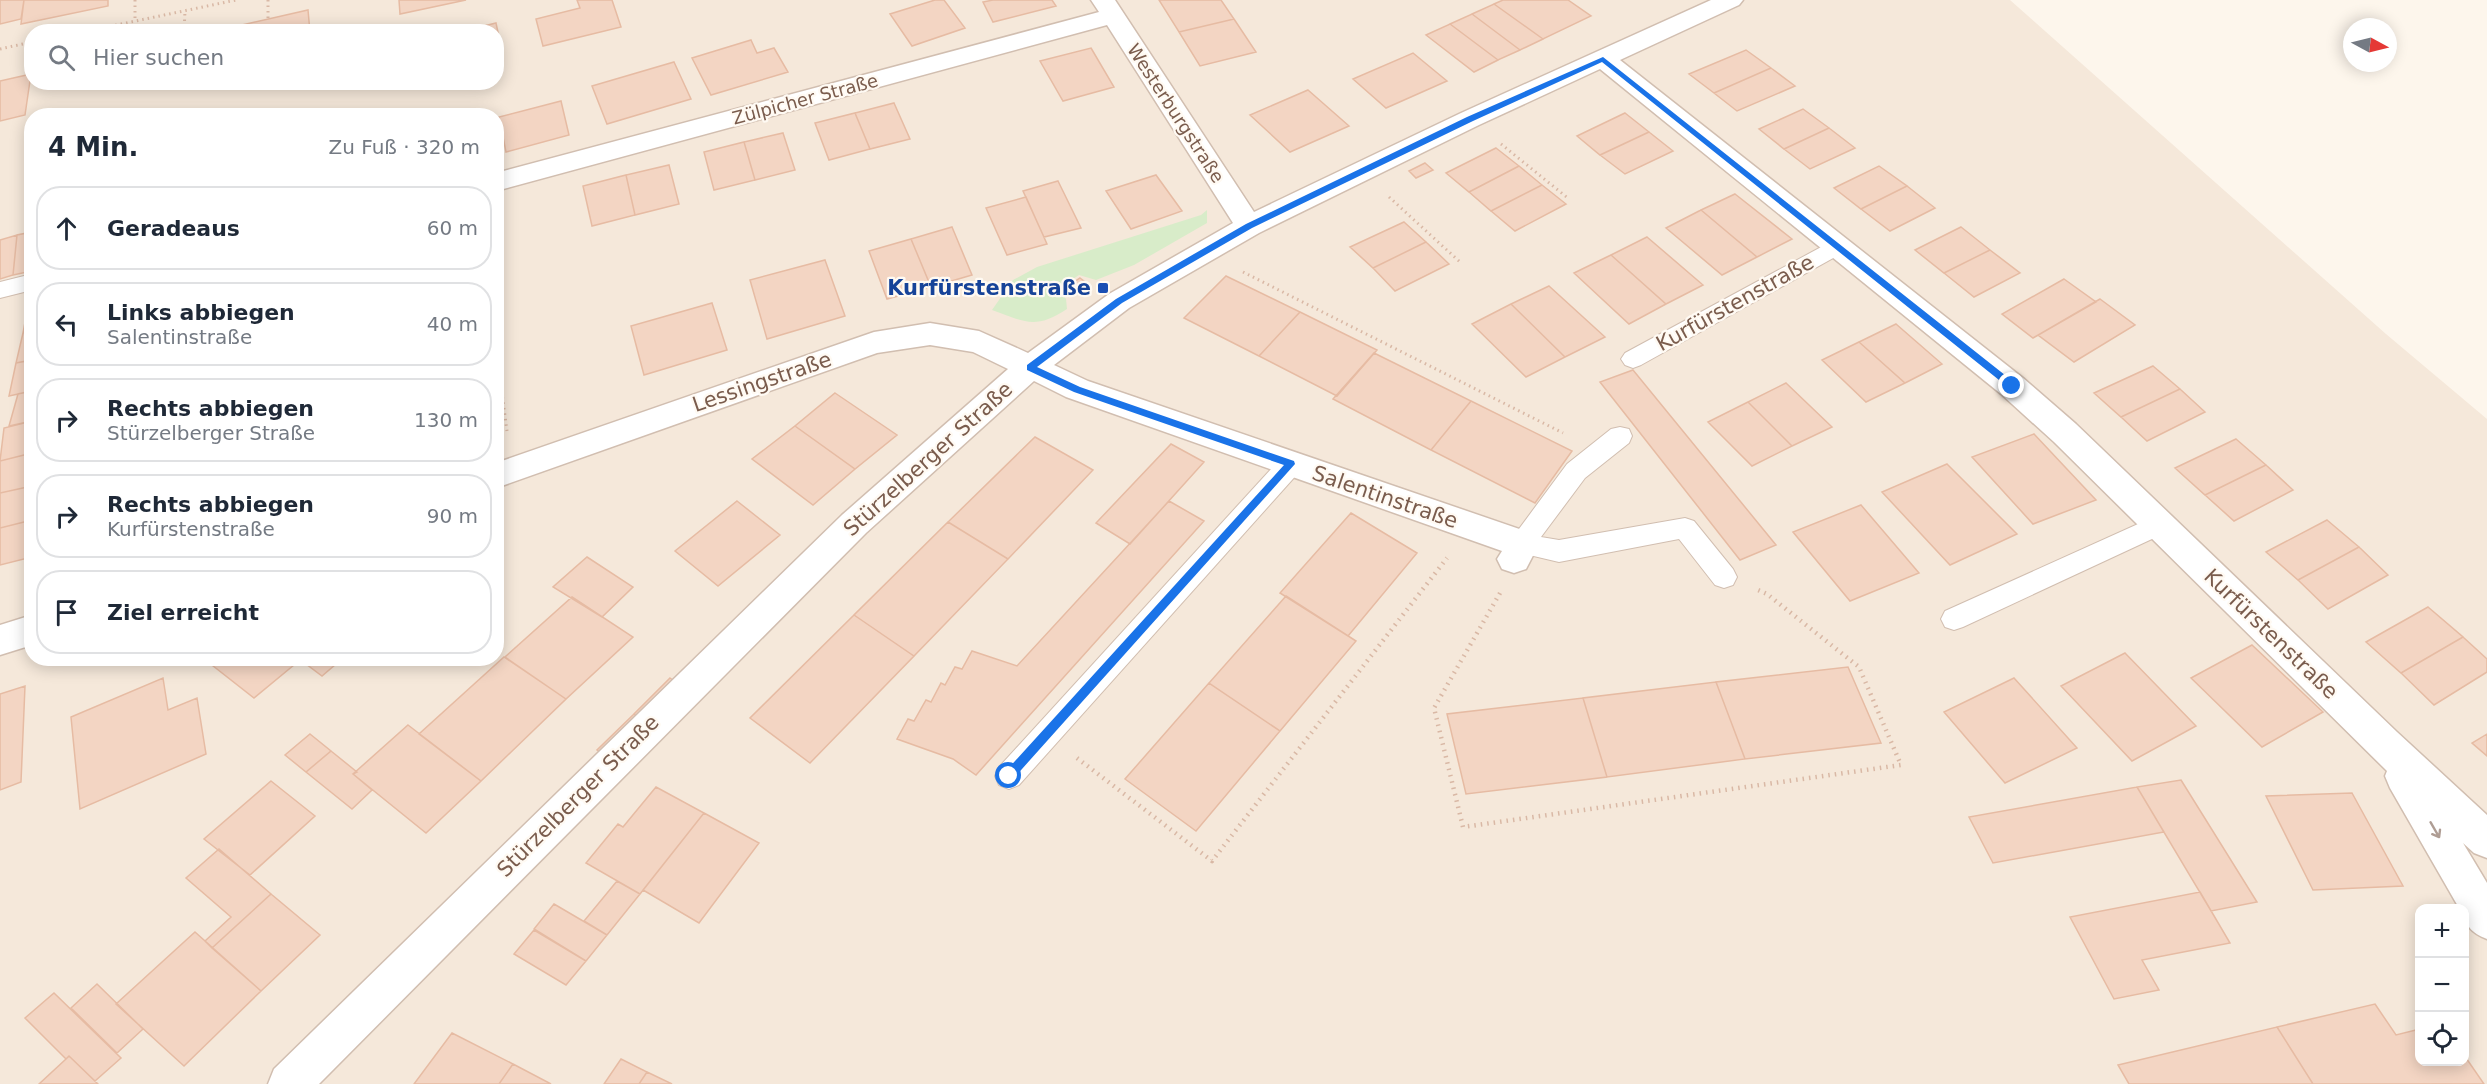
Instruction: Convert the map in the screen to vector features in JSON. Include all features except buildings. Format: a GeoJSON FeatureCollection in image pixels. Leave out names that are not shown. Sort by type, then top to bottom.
{"type":"FeatureCollection","features":[{"type":"Feature","properties":{"kind":"street","name":"Stürzelberger Straße"},"geometry":{"type":"LineString","coordinates":[[289,1084],[855,524],[1030,367],[1119,301],[1202,251],[1249,226],[1470,119],[1731,0]]}},
{"type":"Feature","properties":{"kind":"street","name":"Zülpicher Straße"},"geometry":{"type":"LineString","coordinates":[[504,180],[1108,8]]}},
{"type":"Feature","properties":{"kind":"street","name":"Westerburgstraße"},"geometry":{"type":"LineString","coordinates":[[1108,8],[1249,226]]}},
{"type":"Feature","properties":{"kind":"street","name":"Kurfürstenstraße"},"geometry":{"type":"LineString","coordinates":[[1603,59],[2012,386],[2065,433],[2384,744],[2487,840]]}},
{"type":"Feature","properties":{"kind":"street","name":"Lessingstraße"},"geometry":{"type":"LineString","coordinates":[[505,473],[874,343],[930,334],[979,342],[1030,367]]}},
{"type":"Feature","properties":{"kind":"street","name":"Salentinstraße"},"geometry":{"type":"LineString","coordinates":[[1030,367],[1077,389],[1472,527],[1518,552]]}},
{"type":"Feature","properties":{"kind":"street"},"geometry":{"type":"LineString","coordinates":[[0,640],[24,632]]}},
{"type":"Feature","properties":{"kind":"street","name":"Kurfürstenstraße"},"geometry":{"type":"LineString","coordinates":[[2384,744],[2487,920]]}},
{"type":"Feature","properties":{"kind":"lane","name":"Kurfürstenstraße"},"geometry":{"type":"LineString","coordinates":[[1633,359],[1836,247]]}},
{"type":"Feature","properties":{"kind":"lane"},"geometry":{"type":"LineString","coordinates":[[0,290],[24,284]]}},
{"type":"Feature","properties":{"kind":"lane"},"geometry":{"type":"LineString","coordinates":[[1518,552],[1576,471],[1610,444]]}},
{"type":"Feature","properties":{"kind":"lane"},"geometry":{"type":"LineString","coordinates":[[1009,776],[1291,464]]}},
{"type":"Feature","properties":{"kind":"lane"},"geometry":{"type":"LineString","coordinates":[[1954,619],[2158,525]]}},
{"type":"Feature","properties":{"kind":"lane"},"geometry":{"type":"LineString","coordinates":[[1518,552],[1559,551],[1685,528],[1724,577]]}},
{"type":"Feature","properties":{"kind":"path"},"geometry":{"type":"LineString","coordinates":[[135,0],[135,21]]}},
{"type":"Feature","properties":{"kind":"path"},"geometry":{"type":"LineString","coordinates":[[121,24],[236,0]]}},
{"type":"Feature","properties":{"kind":"path"},"geometry":{"type":"LineString","coordinates":[[268,0],[268,19]]}},
{"type":"Feature","properties":{"kind":"path"},"geometry":{"type":"LineString","coordinates":[[184,24],[185,10]]}},
{"type":"Feature","properties":{"kind":"path"},"geometry":{"type":"LineString","coordinates":[[0,48],[24,44]]}},
{"type":"Feature","properties":{"kind":"path"},"geometry":{"type":"LineString","coordinates":[[1470,119],[1569,199]]}},
{"type":"Feature","properties":{"kind":"path"},"geometry":{"type":"LineString","coordinates":[[1362,172],[1460,262]]}},
{"type":"Feature","properties":{"kind":"path"},"geometry":{"type":"LineString","coordinates":[[1202,251],[1610,444]]}},
{"type":"Feature","properties":{"kind":"path"},"geometry":{"type":"LineString","coordinates":[[1047,735],[1212,861],[1472,527]]}},
{"type":"Feature","properties":{"kind":"path"},"geometry":{"type":"LineString","coordinates":[[1518,552],[1504,586],[1434,708],[1463,827],[1902,765],[1859,667],[1767,594],[1724,577]]}},
{"type":"Feature","properties":{"kind":"shaded area"},"geometry":{"type":"Polygon","coordinates":[[[0,0],[2010,0],[2386,334],[2487,419],[2487,1084],[0,1084],[0,0]]]}},
{"type":"Feature","properties":{"kind":"green space"},"geometry":{"type":"Polygon","coordinates":[[[1207,210],[1207,223],[1134,265],[1096,280],[1079,275],[1058,289],[1066,299],[1067,309],[1056,316],[1030,322],[992,310],[1013,280],[1037,267],[1201,215],[1207,210]]]}},
{"type":"Feature","properties":{"kind":"place","name":"Kurfürstenstraße"},"geometry":{"type":"Point","coordinates":[1103,288]}},
{"type":"Feature","properties":{"kind":"route"},"geometry":{"type":"LineString","coordinates":[[1009,776],[1291,464],[1077,389],[1030,367],[1119,301],[1202,251],[1470,119],[1603,59],[2012,386]]}}]}
